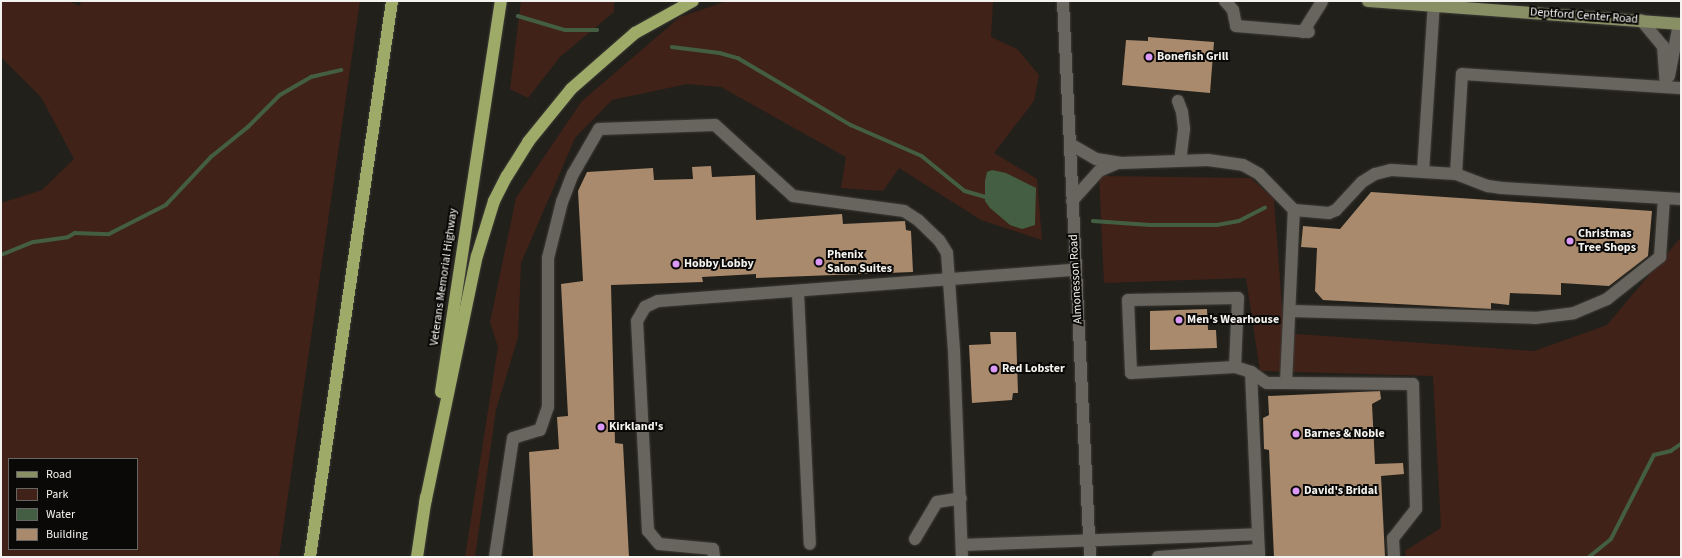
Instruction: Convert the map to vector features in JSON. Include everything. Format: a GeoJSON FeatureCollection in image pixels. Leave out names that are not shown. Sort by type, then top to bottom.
{"type":"FeatureCollection","features":[{"type":"Feature","properties":{"kind":"highway"},"geometry":{"type":"LineString","coordinates":[[386,1],[389,20]]}},
{"type":"Feature","properties":{"kind":"highway"},"geometry":{"type":"LineString","coordinates":[[310,557],[392,1]]}},
{"type":"Feature","properties":{"kind":"highway","name":"Veterans Memorial Highway"},"geometry":{"type":"LineString","coordinates":[[417,557],[459,264],[501,1]]}},
{"type":"Feature","properties":{"kind":"highway"},"geometry":{"type":"LineString","coordinates":[[425,504],[476,256],[494,201],[507,176],[528,142],[571,89],[635,33],[693,1]]}},
{"type":"Feature","properties":{"kind":"main road","name":"Deptford Center Road"},"geometry":{"type":"LineString","coordinates":[[1368,1],[1436,3],[1680,24]]}},
{"type":"Feature","properties":{"kind":"street","name":"Almonesson Road"},"geometry":{"type":"LineString","coordinates":[[1063,1],[1090,557]]}},
{"type":"Feature","properties":{"kind":"street"},"geometry":{"type":"LineString","coordinates":[[1225,1],[1233,10],[1237,22],[1236,26],[1306,32],[1322,1]]}},
{"type":"Feature","properties":{"kind":"street"},"geometry":{"type":"LineString","coordinates":[[1423,172],[1436,3]]}},
{"type":"Feature","properties":{"kind":"street"},"geometry":{"type":"LineString","coordinates":[[1641,20],[1663,46],[1666,87]]}},
{"type":"Feature","properties":{"kind":"street"},"geometry":{"type":"LineString","coordinates":[[1666,87],[1680,24]]}},
{"type":"Feature","properties":{"kind":"street"},"geometry":{"type":"LineString","coordinates":[[1456,174],[1462,74],[1681,88]]}},
{"type":"Feature","properties":{"kind":"street"},"geometry":{"type":"LineString","coordinates":[[1178,101],[1182,112],[1184,129],[1180,160]]}},
{"type":"Feature","properties":{"kind":"street"},"geometry":{"type":"LineString","coordinates":[[495,557],[513,438],[540,430],[548,407],[548,258],[562,202],[573,174],[599,129],[715,125],[793,196],[904,211],[913,216],[939,240],[948,253],[961,498],[962,557]]}},
{"type":"Feature","properties":{"kind":"street"},"geometry":{"type":"LineString","coordinates":[[1070,144],[1096,159],[1120,163],[1208,160],[1243,165],[1259,174],[1294,210],[1329,213],[1336,210],[1355,187],[1375,174],[1388,170],[1456,174],[1488,186],[1502,188],[1681,199]]}},
{"type":"Feature","properties":{"kind":"street"},"geometry":{"type":"LineString","coordinates":[[1072,201],[1099,171],[1120,163]]}},
{"type":"Feature","properties":{"kind":"street"},"geometry":{"type":"LineString","coordinates":[[1291,311],[1400,316],[1535,318],[1574,313],[1607,300],[1660,257],[1664,198]]}},
{"type":"Feature","properties":{"kind":"street"},"geometry":{"type":"LineString","coordinates":[[1286,383],[1291,311],[1289,277],[1294,210]]}},
{"type":"Feature","properties":{"kind":"street"},"geometry":{"type":"LineString","coordinates":[[714,557],[713,549],[659,544],[648,531],[637,321],[645,307],[658,301],[798,292],[1075,270]]}},
{"type":"Feature","properties":{"kind":"street"},"geometry":{"type":"LineString","coordinates":[[798,292],[810,544]]}},
{"type":"Feature","properties":{"kind":"street"},"geometry":{"type":"LineString","coordinates":[[1235,367],[1238,298],[1128,300],[1131,372],[1235,367],[1251,372],[1267,383],[1413,384],[1416,509],[1393,538],[1394,557]]}},
{"type":"Feature","properties":{"kind":"street"},"geometry":{"type":"LineString","coordinates":[[1158,557],[1259,554],[1251,372]]}},
{"type":"Feature","properties":{"kind":"street"},"geometry":{"type":"LineString","coordinates":[[915,539],[937,502],[961,498]]}},
{"type":"Feature","properties":{"kind":"street"},"geometry":{"type":"LineString","coordinates":[[962,544],[1258,534]]}},
{"type":"Feature","properties":{"kind":"green space"},"geometry":{"type":"Polygon","coordinates":[[[1,1],[68,1],[80,6],[81,1],[360,1],[279,557],[1,557],[1,203],[42,190],[74,159],[41,97],[1,57],[1,1]]]}},
{"type":"Feature","properties":{"kind":"green space"},"geometry":{"type":"Polygon","coordinates":[[[521,1],[614,1],[614,12],[560,57],[528,98],[510,89],[521,1]]]}},
{"type":"Feature","properties":{"kind":"green space"},"geometry":{"type":"Polygon","coordinates":[[[727,1],[993,1],[991,37],[1017,49],[1039,75],[1034,101],[994,153],[1037,179],[1042,240],[981,220],[899,168],[883,191],[841,188],[846,157],[721,87],[687,84],[612,100],[575,138],[521,263],[518,337],[496,410],[475,557],[465,557],[498,347],[490,322],[516,198],[582,101],[680,17],[727,1]]]}},
{"type":"Feature","properties":{"kind":"green space"},"geometry":{"type":"Polygon","coordinates":[[[1099,176],[1251,178],[1274,199],[1284,333],[1534,351],[1607,325],[1681,237],[1681,557],[1406,557],[1405,551],[1441,528],[1433,376],[1260,371],[1246,278],[1104,283],[1099,176]]]}},
{"type":"Feature","properties":{"kind":"water"},"geometry":{"type":"Polygon","coordinates":[[[992,170],[1006,173],[1036,188],[1035,225],[1022,229],[1010,225],[990,208],[985,201],[985,181],[987,172],[992,170]]]}},
{"type":"Feature","properties":{"kind":"building"},"geometry":{"type":"Polygon","coordinates":[[[1148,37],[1214,42],[1210,93],[1122,85],[1126,40],[1148,41],[1148,37]]]}},
{"type":"Feature","properties":{"kind":"building"},"geometry":{"type":"Polygon","coordinates":[[[711,166],[712,177],[755,175],[756,220],[842,214],[843,224],[905,221],[906,230],[911,231],[913,272],[756,278],[756,274],[702,277],[703,282],[611,285],[615,443],[623,444],[629,557],[533,557],[529,452],[559,449],[557,417],[568,416],[561,284],[583,281],[578,191],[587,172],[653,168],[654,180],[693,179],[692,167],[711,166]]]}},
{"type":"Feature","properties":{"kind":"building"},"geometry":{"type":"Polygon","coordinates":[[[1371,192],[1652,211],[1648,256],[1609,286],[1561,283],[1561,295],[1510,293],[1509,305],[1491,303],[1491,309],[1323,300],[1315,291],[1317,248],[1301,247],[1303,226],[1340,229],[1371,192]]]}},
{"type":"Feature","properties":{"kind":"building","name":"Men's Wearhouse"},"geometry":{"type":"Polygon","coordinates":[[[1207,309],[1208,330],[1216,330],[1217,348],[1150,350],[1150,311],[1207,309]]]}},
{"type":"Feature","properties":{"kind":"building","name":"Red Lobster"},"geometry":{"type":"Polygon","coordinates":[[[990,332],[1016,332],[1018,393],[1013,393],[1012,400],[972,403],[969,345],[991,344],[990,332]]]}},
{"type":"Feature","properties":{"kind":"building"},"geometry":{"type":"Polygon","coordinates":[[[1380,391],[1381,399],[1372,404],[1375,464],[1403,463],[1404,474],[1381,476],[1385,557],[1274,557],[1269,450],[1264,449],[1263,418],[1269,415],[1268,396],[1380,391]]]}},
{"type":"Feature","properties":{"kind":"waterway"},"geometry":{"type":"LineString","coordinates":[[518,16],[565,30],[597,30]]}},
{"type":"Feature","properties":{"kind":"waterway"},"geometry":{"type":"LineString","coordinates":[[672,47],[720,53],[738,58],[851,125],[922,156],[965,191],[989,198]]}},
{"type":"Feature","properties":{"kind":"waterway"},"geometry":{"type":"LineString","coordinates":[[1,255],[34,242],[68,237],[75,233],[109,234],[166,205],[211,157],[248,127],[280,95],[311,77],[341,70]]}},
{"type":"Feature","properties":{"kind":"waterway"},"geometry":{"type":"LineString","coordinates":[[1093,221],[1150,225],[1217,225],[1239,221],[1265,208]]}},
{"type":"Feature","properties":{"kind":"waterway"},"geometry":{"type":"LineString","coordinates":[[1589,557],[1611,539],[1654,455],[1671,451],[1681,444]]}},
{"type":"Feature","properties":{"kind":"place","name":"Bonefish Grill"},"geometry":{"type":"Point","coordinates":[1149,57]}},
{"type":"Feature","properties":{"kind":"place","name":"Christmas Tree Shops"},"geometry":{"type":"Point","coordinates":[1570,241]}},
{"type":"Feature","properties":{"kind":"place","name":"Phenix Salon Suites"},"geometry":{"type":"Point","coordinates":[819,262]}},
{"type":"Feature","properties":{"kind":"place","name":"Hobby Lobby"},"geometry":{"type":"Point","coordinates":[676,264]}},
{"type":"Feature","properties":{"kind":"place","name":"Men's Wearhouse"},"geometry":{"type":"Point","coordinates":[1179,320]}},
{"type":"Feature","properties":{"kind":"place","name":"Red Lobster"},"geometry":{"type":"Point","coordinates":[994,369]}},
{"type":"Feature","properties":{"kind":"place","name":"Kirkland's"},"geometry":{"type":"Point","coordinates":[601,427]}},
{"type":"Feature","properties":{"kind":"place","name":"Barnes & Noble"},"geometry":{"type":"Point","coordinates":[1296,434]}},
{"type":"Feature","properties":{"kind":"place","name":"David's Bridal"},"geometry":{"type":"Point","coordinates":[1296,491]}}]}
